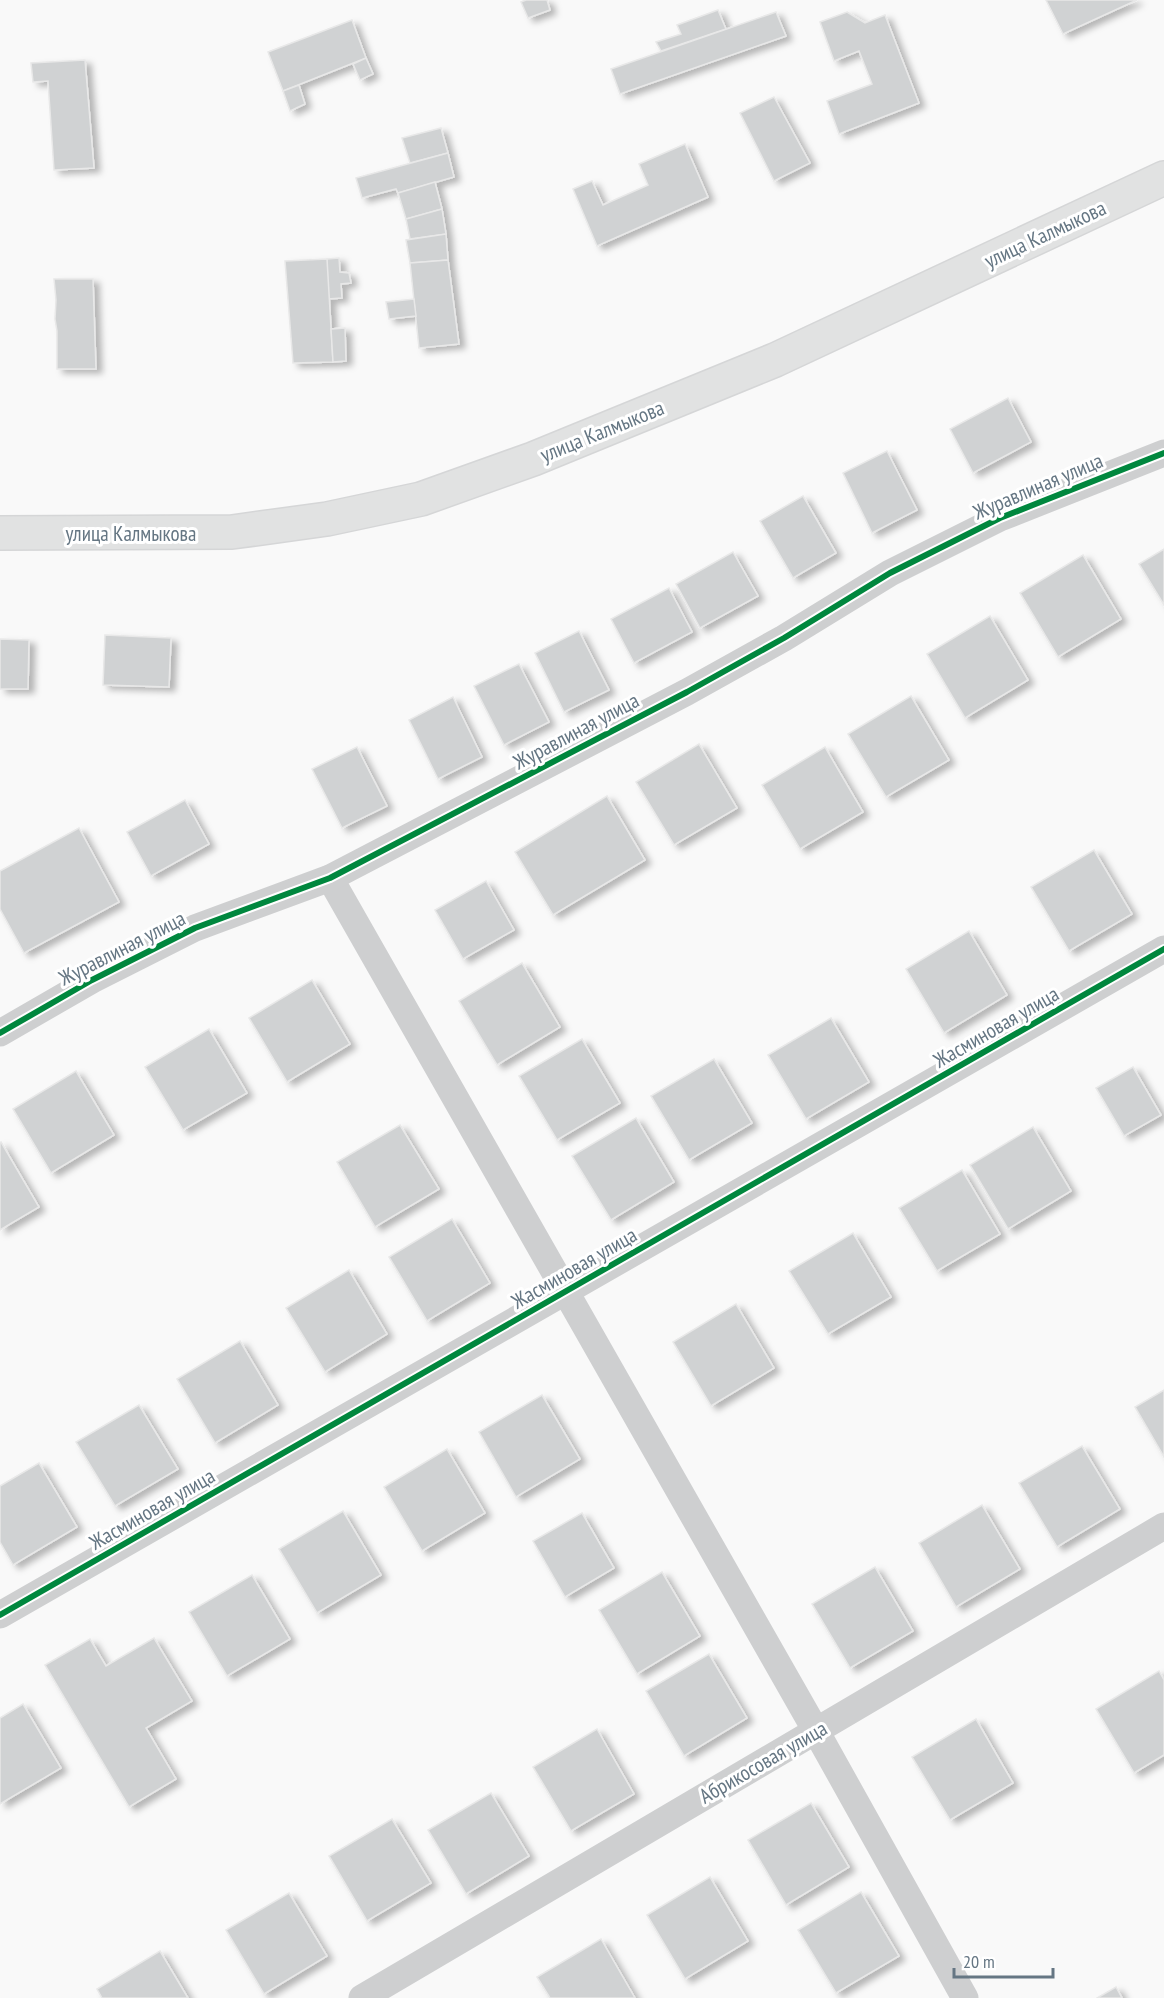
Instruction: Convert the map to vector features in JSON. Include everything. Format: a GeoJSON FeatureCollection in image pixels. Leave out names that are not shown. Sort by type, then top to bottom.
{"type":"FeatureCollection","features":[{"type":"Feature","properties":{"kind":"main road","name":"улица Калмыкова"},"geometry":{"type":"LineString","coordinates":[[0,533],[232,532],[327,519],[421,499],[533,459],[775,360],[1164,178]]}},
{"type":"Feature","properties":{"kind":"street","name":"Журавлиная улица"},"geometry":{"type":"LineString","coordinates":[[0,1033],[92,980],[195,928],[330,878],[696,686],[784,638],[900,568],[1000,518],[1164,453]]}},
{"type":"Feature","properties":{"kind":"street"},"geometry":{"type":"LineString","coordinates":[[330,878],[816,1731],[965,1998]]}},
{"type":"Feature","properties":{"kind":"street","name":"Жасминовая улица"},"geometry":{"type":"LineString","coordinates":[[0,1615],[1164,949]]}},
{"type":"Feature","properties":{"kind":"street","name":"Абрикосовая улица"},"geometry":{"type":"LineString","coordinates":[[362,1998],[1164,1526]]}},
{"type":"Feature","properties":{"kind":"building"},"geometry":{"type":"Polygon","coordinates":[[[547,0],[550,10],[528,18],[521,2],[547,0]]]}},
{"type":"Feature","properties":{"kind":"building"},"geometry":{"type":"Polygon","coordinates":[[[1046,0],[1137,0],[1063,34],[1046,0]]]}},
{"type":"Feature","properties":{"kind":"building"},"geometry":{"type":"Polygon","coordinates":[[[718,10],[726,29],[661,51],[656,42],[681,34],[677,25],[718,10]]]}},
{"type":"Feature","properties":{"kind":"building"},"geometry":{"type":"Polygon","coordinates":[[[776,12],[786,36],[620,94],[611,69],[776,12]]]}},
{"type":"Feature","properties":{"kind":"building"},"geometry":{"type":"Polygon","coordinates":[[[847,12],[865,23],[885,15],[919,103],[839,134],[827,101],[872,84],[859,51],[834,61],[820,22],[847,12]]]}},
{"type":"Feature","properties":{"kind":"building"},"geometry":{"type":"Polygon","coordinates":[[[352,20],[366,58],[283,91],[268,52],[352,20]]]}},
{"type":"Feature","properties":{"kind":"building"},"geometry":{"type":"Polygon","coordinates":[[[366,58],[373,74],[360,80],[353,64],[366,58]]]}},
{"type":"Feature","properties":{"kind":"building"},"geometry":{"type":"Polygon","coordinates":[[[85,60],[94,168],[54,170],[48,81],[33,82],[31,63],[85,60]]]}},
{"type":"Feature","properties":{"kind":"building"},"geometry":{"type":"Polygon","coordinates":[[[299,85],[305,104],[290,111],[283,91],[299,85]]]}},
{"type":"Feature","properties":{"kind":"building"},"geometry":{"type":"Polygon","coordinates":[[[774,97],[810,163],[774,181],[740,113],[774,97]]]}},
{"type":"Feature","properties":{"kind":"building"},"geometry":{"type":"Polygon","coordinates":[[[441,128],[448,153],[410,163],[402,138],[441,128]]]}},
{"type":"Feature","properties":{"kind":"building"},"geometry":{"type":"Polygon","coordinates":[[[685,144],[708,197],[597,246],[573,189],[592,181],[603,205],[648,185],[639,164],[685,144]]]}},
{"type":"Feature","properties":{"kind":"building"},"geometry":{"type":"Polygon","coordinates":[[[448,153],[454,177],[398,193],[396,189],[362,198],[356,178],[448,153]]]}},
{"type":"Feature","properties":{"kind":"building"},"geometry":{"type":"Polygon","coordinates":[[[435,182],[442,209],[406,219],[398,193],[435,182]]]}},
{"type":"Feature","properties":{"kind":"building"},"geometry":{"type":"Polygon","coordinates":[[[442,209],[446,234],[410,239],[406,219],[442,209]]]}},
{"type":"Feature","properties":{"kind":"building"},"geometry":{"type":"Polygon","coordinates":[[[446,234],[448,260],[410,263],[406,240],[446,234]]]}},
{"type":"Feature","properties":{"kind":"building"},"geometry":{"type":"Polygon","coordinates":[[[339,258],[340,272],[349,273],[351,283],[341,284],[342,298],[328,299],[327,259],[339,258]]]}},
{"type":"Feature","properties":{"kind":"building"},"geometry":{"type":"Polygon","coordinates":[[[327,259],[333,362],[293,363],[285,261],[327,259]]]}},
{"type":"Feature","properties":{"kind":"building"},"geometry":{"type":"Polygon","coordinates":[[[448,260],[459,344],[419,348],[410,263],[448,260]]]}},
{"type":"Feature","properties":{"kind":"building"},"geometry":{"type":"Polygon","coordinates":[[[54,279],[93,279],[96,369],[57,369],[54,279]]]}},
{"type":"Feature","properties":{"kind":"building"},"geometry":{"type":"Polygon","coordinates":[[[414,299],[416,316],[389,319],[386,302],[414,299]]]}},
{"type":"Feature","properties":{"kind":"building"},"geometry":{"type":"Polygon","coordinates":[[[345,328],[346,361],[333,362],[331,329],[345,328]]]}},
{"type":"Feature","properties":{"kind":"building"},"geometry":{"type":"Polygon","coordinates":[[[1008,398],[1031,442],[973,473],[950,429],[1008,398]]]}},
{"type":"Feature","properties":{"kind":"building"},"geometry":{"type":"Polygon","coordinates":[[[887,451],[917,510],[872,533],[843,473],[887,451]]]}},
{"type":"Feature","properties":{"kind":"building"},"geometry":{"type":"Polygon","coordinates":[[[803,496],[836,553],[793,578],[760,521],[803,496]]]}},
{"type":"Feature","properties":{"kind":"building"},"geometry":{"type":"Polygon","coordinates":[[[1164,549],[1164,605],[1139,564],[1164,549]]]}},
{"type":"Feature","properties":{"kind":"building"},"geometry":{"type":"Polygon","coordinates":[[[733,552],[758,596],[700,628],[676,584],[733,552]]]}},
{"type":"Feature","properties":{"kind":"building"},"geometry":{"type":"Polygon","coordinates":[[[1083,555],[1121,619],[1058,657],[1020,593],[1083,555]]]}},
{"type":"Feature","properties":{"kind":"building"},"geometry":{"type":"Polygon","coordinates":[[[669,588],[692,632],[634,663],[611,619],[669,588]]]}},
{"type":"Feature","properties":{"kind":"building"},"geometry":{"type":"Polygon","coordinates":[[[990,616],[1028,680],[965,718],[927,654],[990,616]]]}},
{"type":"Feature","properties":{"kind":"building"},"geometry":{"type":"Polygon","coordinates":[[[579,631],[609,690],[564,712],[535,653],[579,631]]]}},
{"type":"Feature","properties":{"kind":"building"},"geometry":{"type":"Polygon","coordinates":[[[105,635],[171,638],[169,687],[103,685],[105,635]]]}},
{"type":"Feature","properties":{"kind":"building"},"geometry":{"type":"Polygon","coordinates":[[[0,639],[29,640],[28,689],[0,689],[0,639]]]}},
{"type":"Feature","properties":{"kind":"building"},"geometry":{"type":"Polygon","coordinates":[[[519,664],[549,722],[504,745],[474,686],[519,664]]]}},
{"type":"Feature","properties":{"kind":"building"},"geometry":{"type":"Polygon","coordinates":[[[911,696],[949,760],[886,797],[848,734],[911,696]]]}},
{"type":"Feature","properties":{"kind":"building"},"geometry":{"type":"Polygon","coordinates":[[[453,697],[482,757],[438,779],[409,720],[453,697]]]}},
{"type":"Feature","properties":{"kind":"building"},"geometry":{"type":"Polygon","coordinates":[[[699,744],[737,808],[674,845],[636,782],[699,744]]]}},
{"type":"Feature","properties":{"kind":"building"},"geometry":{"type":"Polygon","coordinates":[[[357,747],[387,806],[342,828],[312,769],[357,747]]]}},
{"type":"Feature","properties":{"kind":"building"},"geometry":{"type":"Polygon","coordinates":[[[825,747],[863,812],[800,849],[762,785],[825,747]]]}},
{"type":"Feature","properties":{"kind":"building"},"geometry":{"type":"Polygon","coordinates":[[[607,796],[645,860],[553,915],[515,852],[607,796]]]}},
{"type":"Feature","properties":{"kind":"building"},"geometry":{"type":"Polygon","coordinates":[[[185,800],[209,844],[151,876],[127,832],[185,800]]]}},
{"type":"Feature","properties":{"kind":"building"},"geometry":{"type":"Polygon","coordinates":[[[79,828],[119,902],[24,953],[0,909],[0,871],[79,828]]]}},
{"type":"Feature","properties":{"kind":"building"},"geometry":{"type":"Polygon","coordinates":[[[1094,850],[1132,914],[1069,951],[1031,887],[1094,850]]]}},
{"type":"Feature","properties":{"kind":"building"},"geometry":{"type":"Polygon","coordinates":[[[486,881],[514,930],[463,959],[435,910],[486,881]]]}},
{"type":"Feature","properties":{"kind":"building"},"geometry":{"type":"Polygon","coordinates":[[[969,931],[1007,995],[944,1033],[906,969],[969,931]]]}},
{"type":"Feature","properties":{"kind":"building"},"geometry":{"type":"Polygon","coordinates":[[[522,963],[560,1027],[497,1065],[459,1001],[522,963]]]}},
{"type":"Feature","properties":{"kind":"building"},"geometry":{"type":"Polygon","coordinates":[[[312,980],[350,1044],[287,1082],[249,1018],[312,980]]]}},
{"type":"Feature","properties":{"kind":"building"},"geometry":{"type":"Polygon","coordinates":[[[831,1018],[869,1082],[806,1119],[768,1055],[831,1018]]]}},
{"type":"Feature","properties":{"kind":"building"},"geometry":{"type":"Polygon","coordinates":[[[209,1029],[247,1093],[183,1130],[145,1067],[209,1029]]]}},
{"type":"Feature","properties":{"kind":"building"},"geometry":{"type":"Polygon","coordinates":[[[582,1039],[620,1103],[557,1140],[519,1076],[582,1039]]]}},
{"type":"Feature","properties":{"kind":"building"},"geometry":{"type":"Polygon","coordinates":[[[714,1059],[752,1123],[689,1160],[651,1096],[714,1059]]]}},
{"type":"Feature","properties":{"kind":"building"},"geometry":{"type":"Polygon","coordinates":[[[1133,1067],[1161,1115],[1124,1136],[1096,1088],[1133,1067]]]}},
{"type":"Feature","properties":{"kind":"building"},"geometry":{"type":"Polygon","coordinates":[[[76,1071],[114,1135],[51,1173],[13,1109],[76,1071]]]}},
{"type":"Feature","properties":{"kind":"building"},"geometry":{"type":"Polygon","coordinates":[[[636,1118],[674,1182],[611,1220],[572,1156],[636,1118]]]}},
{"type":"Feature","properties":{"kind":"building"},"geometry":{"type":"Polygon","coordinates":[[[400,1125],[439,1189],[375,1227],[337,1162],[400,1125]]]}},
{"type":"Feature","properties":{"kind":"building"},"geometry":{"type":"Polygon","coordinates":[[[1033,1127],[1071,1191],[1008,1229],[970,1165],[1033,1127]]]}},
{"type":"Feature","properties":{"kind":"building"},"geometry":{"type":"Polygon","coordinates":[[[0,1143],[39,1207],[0,1230],[0,1143]]]}},
{"type":"Feature","properties":{"kind":"building"},"geometry":{"type":"Polygon","coordinates":[[[962,1170],[1000,1234],[937,1271],[899,1208],[962,1170]]]}},
{"type":"Feature","properties":{"kind":"building"},"geometry":{"type":"Polygon","coordinates":[[[452,1219],[490,1283],[427,1321],[389,1257],[452,1219]]]}},
{"type":"Feature","properties":{"kind":"building"},"geometry":{"type":"Polygon","coordinates":[[[853,1233],[891,1297],[828,1334],[789,1271],[853,1233]]]}},
{"type":"Feature","properties":{"kind":"building"},"geometry":{"type":"Polygon","coordinates":[[[349,1270],[387,1334],[325,1372],[286,1308],[349,1270]]]}},
{"type":"Feature","properties":{"kind":"building"},"geometry":{"type":"Polygon","coordinates":[[[736,1304],[774,1368],[711,1406],[673,1342],[736,1304]]]}},
{"type":"Feature","properties":{"kind":"building"},"geometry":{"type":"Polygon","coordinates":[[[240,1341],[278,1405],[215,1443],[177,1379],[240,1341]]]}},
{"type":"Feature","properties":{"kind":"building"},"geometry":{"type":"Polygon","coordinates":[[[1164,1390],[1164,1457],[1135,1407],[1164,1390]]]}},
{"type":"Feature","properties":{"kind":"building"},"geometry":{"type":"Polygon","coordinates":[[[542,1395],[580,1459],[516,1497],[479,1432],[542,1395]]]}},
{"type":"Feature","properties":{"kind":"building"},"geometry":{"type":"Polygon","coordinates":[[[139,1405],[178,1469],[115,1506],[76,1442],[139,1405]]]}},
{"type":"Feature","properties":{"kind":"building"},"geometry":{"type":"Polygon","coordinates":[[[1082,1446],[1120,1509],[1057,1547],[1019,1483],[1082,1446]]]}},
{"type":"Feature","properties":{"kind":"building"},"geometry":{"type":"Polygon","coordinates":[[[447,1449],[485,1513],[422,1551],[384,1487],[447,1449]]]}},
{"type":"Feature","properties":{"kind":"building"},"geometry":{"type":"Polygon","coordinates":[[[39,1463],[77,1527],[13,1565],[0,1542],[0,1486],[39,1463]]]}},
{"type":"Feature","properties":{"kind":"building"},"geometry":{"type":"Polygon","coordinates":[[[982,1505],[1020,1569],[956,1607],[919,1543],[982,1505]]]}},
{"type":"Feature","properties":{"kind":"building"},"geometry":{"type":"Polygon","coordinates":[[[343,1511],[381,1575],[317,1613],[279,1549],[343,1511]]]}},
{"type":"Feature","properties":{"kind":"building"},"geometry":{"type":"Polygon","coordinates":[[[582,1513],[614,1568],[565,1597],[533,1541],[582,1513]]]}},
{"type":"Feature","properties":{"kind":"building"},"geometry":{"type":"Polygon","coordinates":[[[875,1567],[913,1631],[850,1668],[812,1604],[875,1567]]]}},
{"type":"Feature","properties":{"kind":"building"},"geometry":{"type":"Polygon","coordinates":[[[662,1572],[700,1636],[637,1674],[599,1610],[662,1572]]]}},
{"type":"Feature","properties":{"kind":"building"},"geometry":{"type":"Polygon","coordinates":[[[252,1575],[290,1639],[227,1676],[189,1612],[252,1575]]]}},
{"type":"Feature","properties":{"kind":"building"},"geometry":{"type":"Polygon","coordinates":[[[154,1638],[192,1701],[146,1728],[176,1779],[129,1807],[45,1665],[90,1639],[106,1666],[154,1638]]]}},
{"type":"Feature","properties":{"kind":"building"},"geometry":{"type":"Polygon","coordinates":[[[709,1654],[747,1718],[684,1756],[646,1691],[709,1654]]]}},
{"type":"Feature","properties":{"kind":"building"},"geometry":{"type":"Polygon","coordinates":[[[1159,1671],[1164,1680],[1164,1755],[1134,1773],[1096,1709],[1159,1671]]]}},
{"type":"Feature","properties":{"kind":"building"},"geometry":{"type":"Polygon","coordinates":[[[23,1704],[61,1768],[0,1804],[0,1718],[23,1704]]]}},
{"type":"Feature","properties":{"kind":"building"},"geometry":{"type":"Polygon","coordinates":[[[976,1719],[1013,1783],[950,1820],[912,1757],[976,1719]]]}},
{"type":"Feature","properties":{"kind":"building"},"geometry":{"type":"Polygon","coordinates":[[[597,1729],[634,1794],[571,1831],[533,1767],[597,1729]]]}},
{"type":"Feature","properties":{"kind":"building"},"geometry":{"type":"Polygon","coordinates":[[[491,1793],[529,1856],[466,1894],[428,1830],[491,1793]]]}},
{"type":"Feature","properties":{"kind":"building"},"geometry":{"type":"Polygon","coordinates":[[[811,1803],[849,1867],[786,1905],[748,1840],[811,1803]]]}},
{"type":"Feature","properties":{"kind":"building"},"geometry":{"type":"Polygon","coordinates":[[[392,1819],[431,1883],[367,1921],[329,1856],[392,1819]]]}},
{"type":"Feature","properties":{"kind":"building"},"geometry":{"type":"Polygon","coordinates":[[[710,1877],[748,1941],[685,1979],[647,1915],[710,1877]]]}},
{"type":"Feature","properties":{"kind":"building"},"geometry":{"type":"Polygon","coordinates":[[[861,1892],[899,1956],[836,1993],[798,1930],[861,1892]]]}},
{"type":"Feature","properties":{"kind":"building"},"geometry":{"type":"Polygon","coordinates":[[[289,1893],[327,1956],[264,1994],[226,1930],[289,1893]]]}},
{"type":"Feature","properties":{"kind":"building"},"geometry":{"type":"Polygon","coordinates":[[[601,1939],[635,1998],[550,1998],[537,1977],[601,1939]]]}},
{"type":"Feature","properties":{"kind":"building"},"geometry":{"type":"Polygon","coordinates":[[[160,1951],[188,1998],[102,1998],[97,1989],[160,1951]]]}},
{"type":"Feature","properties":{"kind":"building"},"geometry":{"type":"Polygon","coordinates":[[[1116,1987],[1122,1998],[1097,1998],[1116,1987]]]}},
{"type":"Feature","properties":{"kind":"cycle path"},"geometry":{"type":"LineString","coordinates":[[0,1033],[92,980],[195,928],[330,878],[687,692],[784,638],[890,573],[1000,518],[1164,453]]}},
{"type":"Feature","properties":{"kind":"cycle path"},"geometry":{"type":"LineString","coordinates":[[0,1615],[1164,949]]}}]}
